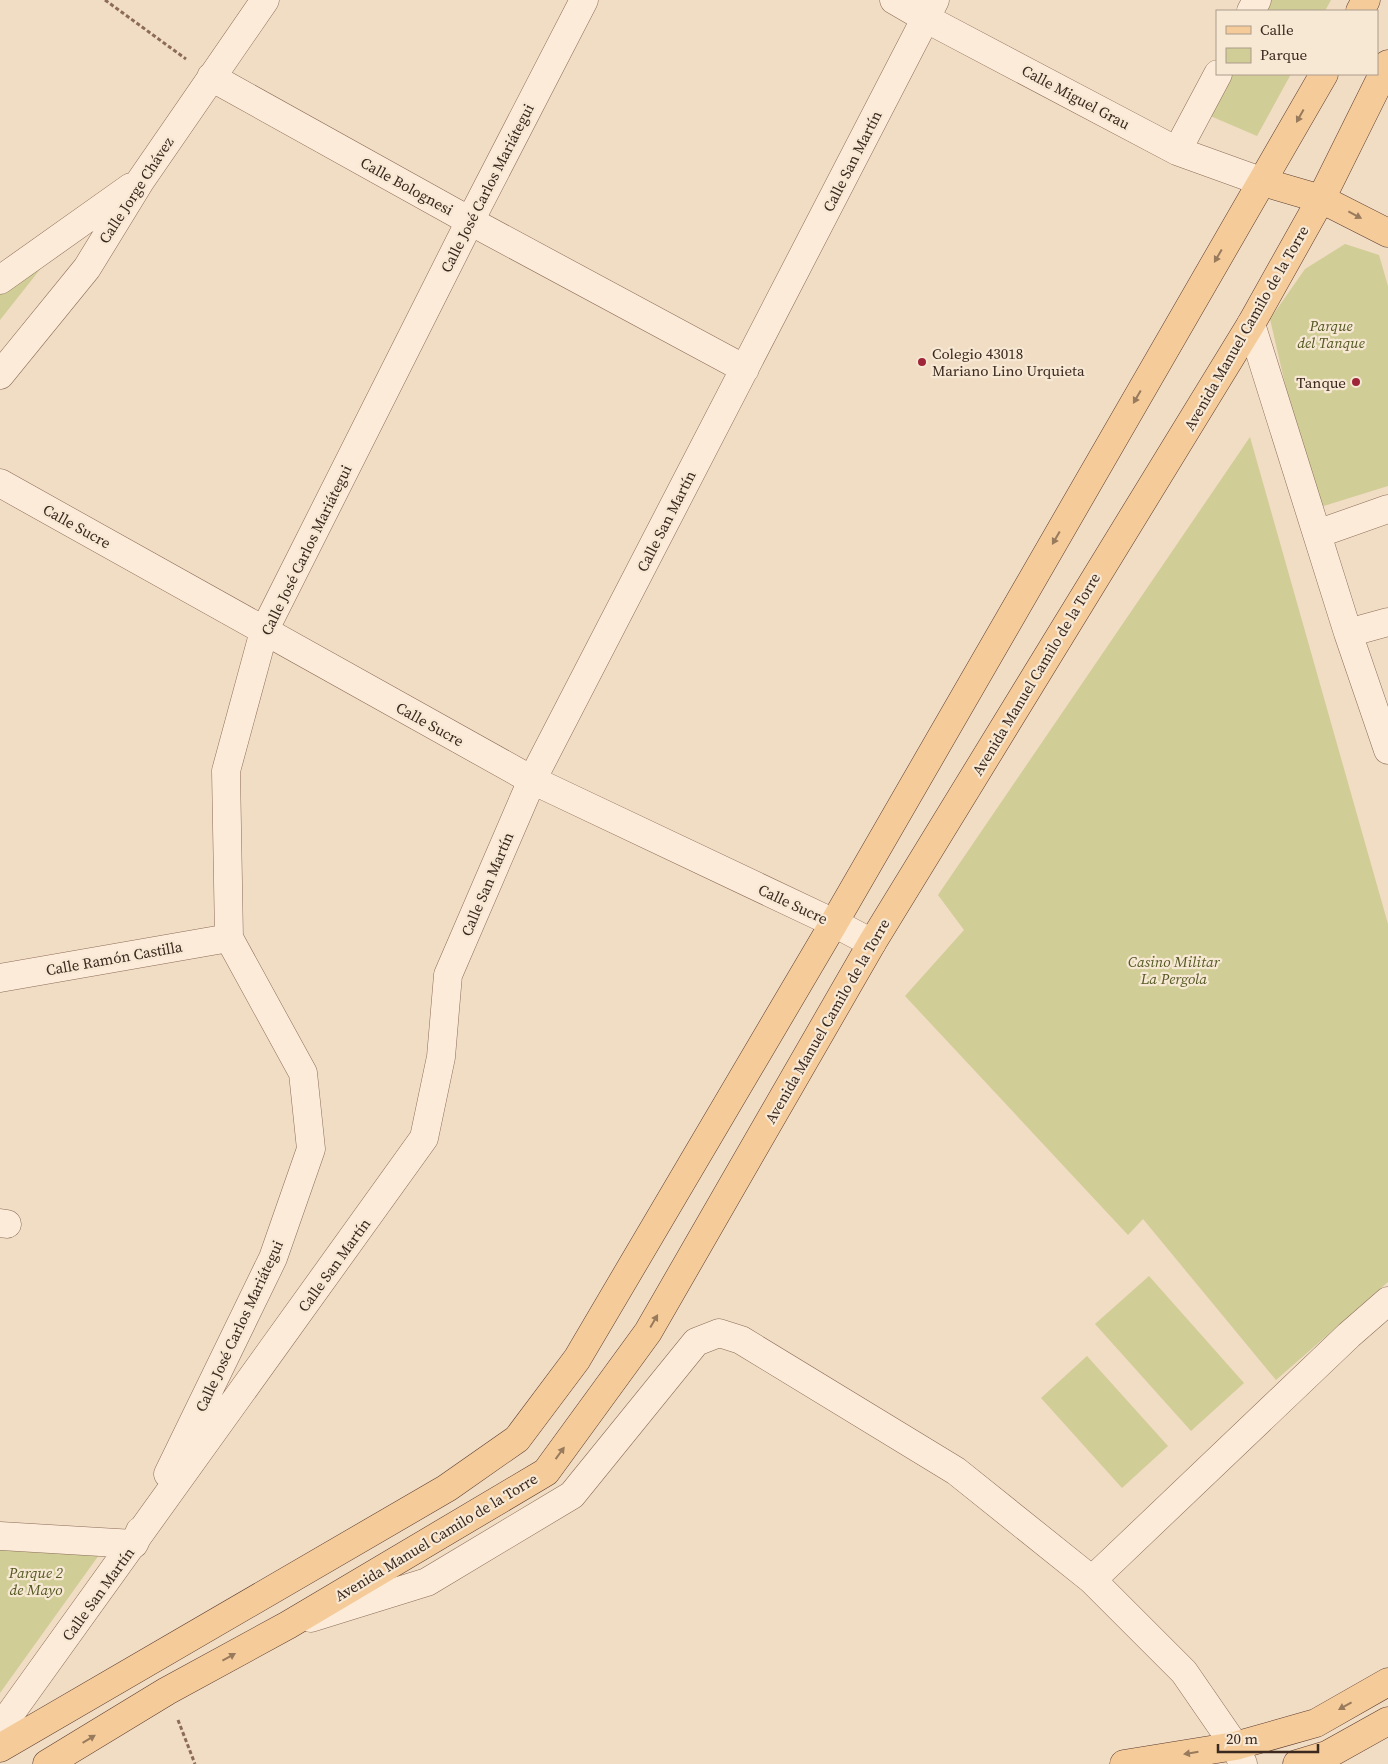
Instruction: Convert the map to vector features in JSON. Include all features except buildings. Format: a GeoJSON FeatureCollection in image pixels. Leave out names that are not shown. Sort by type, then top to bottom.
{"type":"FeatureCollection","features":[{"type":"Feature","properties":{"kind":"main road","name":"Avenida Manuel Camilo de la Torre"},"geometry":{"type":"LineString","coordinates":[[47,1764],[167,1691],[288,1624],[546,1472],[648,1332],[872,943],[1251,324],[1321,199],[1388,64]]}},
{"type":"Feature","properties":{"kind":"main road"},"geometry":{"type":"LineString","coordinates":[[0,1748],[447,1488],[517,1439],[577,1359],[834,923],[1323,75]]}},
{"type":"Feature","properties":{"kind":"main road"},"geometry":{"type":"LineString","coordinates":[[1263,182],[1321,199],[1388,233]]}},
{"type":"Feature","properties":{"kind":"main road"},"geometry":{"type":"LineString","coordinates":[[1124,1764],[1239,1755],[1316,1723],[1388,1682]]}},
{"type":"Feature","properties":{"kind":"main road"},"geometry":{"type":"LineString","coordinates":[[1297,1764],[1328,1755],[1388,1721]]}},
{"type":"Feature","properties":{"kind":"street","name":"Calle Jorge Chávez"},"geometry":{"type":"LineString","coordinates":[[0,375],[87,268],[141,180],[266,0]]}},
{"type":"Feature","properties":{"kind":"street","name":"Calle José Carlos Mariátegui"},"geometry":{"type":"LineString","coordinates":[[134,1544],[274,1258],[311,1149],[304,1073],[228,938],[226,772],[264,631],[470,221],[584,0]]}},
{"type":"Feature","properties":{"kind":"street","name":"Calle Miguel Grau"},"geometry":{"type":"LineString","coordinates":[[894,0],[930,9],[1178,151],[1263,182]]}},
{"type":"Feature","properties":{"kind":"street","name":"Calle San Martín"},"geometry":{"type":"LineString","coordinates":[[0,1728],[424,1138],[441,1057],[448,975],[532,780],[930,9]]}},
{"type":"Feature","properties":{"kind":"street"},"geometry":{"type":"LineString","coordinates":[[1178,151],[1217,75]]}},
{"type":"Feature","properties":{"kind":"street","name":"Calle Bolognesi"},"geometry":{"type":"LineString","coordinates":[[211,77],[470,221],[745,369]]}},
{"type":"Feature","properties":{"kind":"street"},"geometry":{"type":"LineString","coordinates":[[0,280],[141,180]]}},
{"type":"Feature","properties":{"kind":"street"},"geometry":{"type":"LineString","coordinates":[[1251,324],[1348,633],[1388,750]]}},
{"type":"Feature","properties":{"kind":"street","name":"Calle Sucre"},"geometry":{"type":"LineString","coordinates":[[0,483],[532,780],[834,923],[872,943]]}},
{"type":"Feature","properties":{"kind":"street"},"geometry":{"type":"LineString","coordinates":[[1317,534],[1388,509]]}},
{"type":"Feature","properties":{"kind":"street"},"geometry":{"type":"LineString","coordinates":[[1348,633],[1388,622]]}},
{"type":"Feature","properties":{"kind":"street","name":"Calle Ramón Castilla"},"geometry":{"type":"LineString","coordinates":[[0,978],[228,938]]}},
{"type":"Feature","properties":{"kind":"street"},"geometry":{"type":"LineString","coordinates":[[1092,1580],[1349,1335],[1388,1301]]}},
{"type":"Feature","properties":{"kind":"street"},"geometry":{"type":"LineString","coordinates":[[288,1624],[427,1582],[572,1495],[696,1342],[719,1333],[741,1340],[956,1471],[1092,1580],[1184,1672],[1239,1755]]}},
{"type":"Feature","properties":{"kind":"street"},"geometry":{"type":"LineString","coordinates":[[0,1536],[134,1544]]}},
{"type":"Feature","properties":{"kind":"path"},"geometry":{"type":"LineString","coordinates":[[105,0],[211,77]]}},
{"type":"Feature","properties":{"kind":"path"},"geometry":{"type":"LineString","coordinates":[[167,1691],[195,1764]]}},
{"type":"Feature","properties":{"kind":"green space"},"geometry":{"type":"Polygon","coordinates":[[[1269,0],[1331,0],[1326,10],[1264,10],[1269,0]]]}},
{"type":"Feature","properties":{"kind":"green space"},"geometry":{"type":"Polygon","coordinates":[[[1229,75],[1290,75],[1257,136],[1208,115],[1229,75]]]}},
{"type":"Feature","properties":{"kind":"green space","name":"Parque del Tanque"},"geometry":{"type":"Polygon","coordinates":[[[1345,244],[1379,255],[1388,286],[1388,486],[1314,509],[1270,319],[1305,269],[1345,244]]]}},
{"type":"Feature","properties":{"kind":"green space"},"geometry":{"type":"Polygon","coordinates":[[[53,253],[0,320],[0,290],[53,253]]]}},
{"type":"Feature","properties":{"kind":"green space","name":"Casino Militar La Pergola"},"geometry":{"type":"Polygon","coordinates":[[[1250,437],[1388,924],[1388,1282],[1276,1380],[1143,1219],[1128,1235],[905,996],[964,930],[938,895],[1250,437]]]}},
{"type":"Feature","properties":{"kind":"green space"},"geometry":{"type":"Polygon","coordinates":[[[1149,1276],[1244,1383],[1191,1431],[1095,1324],[1149,1276]]]}},
{"type":"Feature","properties":{"kind":"green space"},"geometry":{"type":"Polygon","coordinates":[[[1087,1356],[1168,1446],[1122,1488],[1041,1398],[1087,1356]]]}},
{"type":"Feature","properties":{"kind":"green space","name":"Parque 2 de Mayo"},"geometry":{"type":"Polygon","coordinates":[[[0,1543],[104,1548],[0,1693],[0,1543]]]}},
{"type":"Feature","properties":{"kind":"place","name":"Colegio 43018 Mariano Lino Urquieta"},"geometry":{"type":"Point","coordinates":[922,362]}},
{"type":"Feature","properties":{"kind":"place","name":"Tanque"},"geometry":{"type":"Point","coordinates":[1356,382]}}]}
